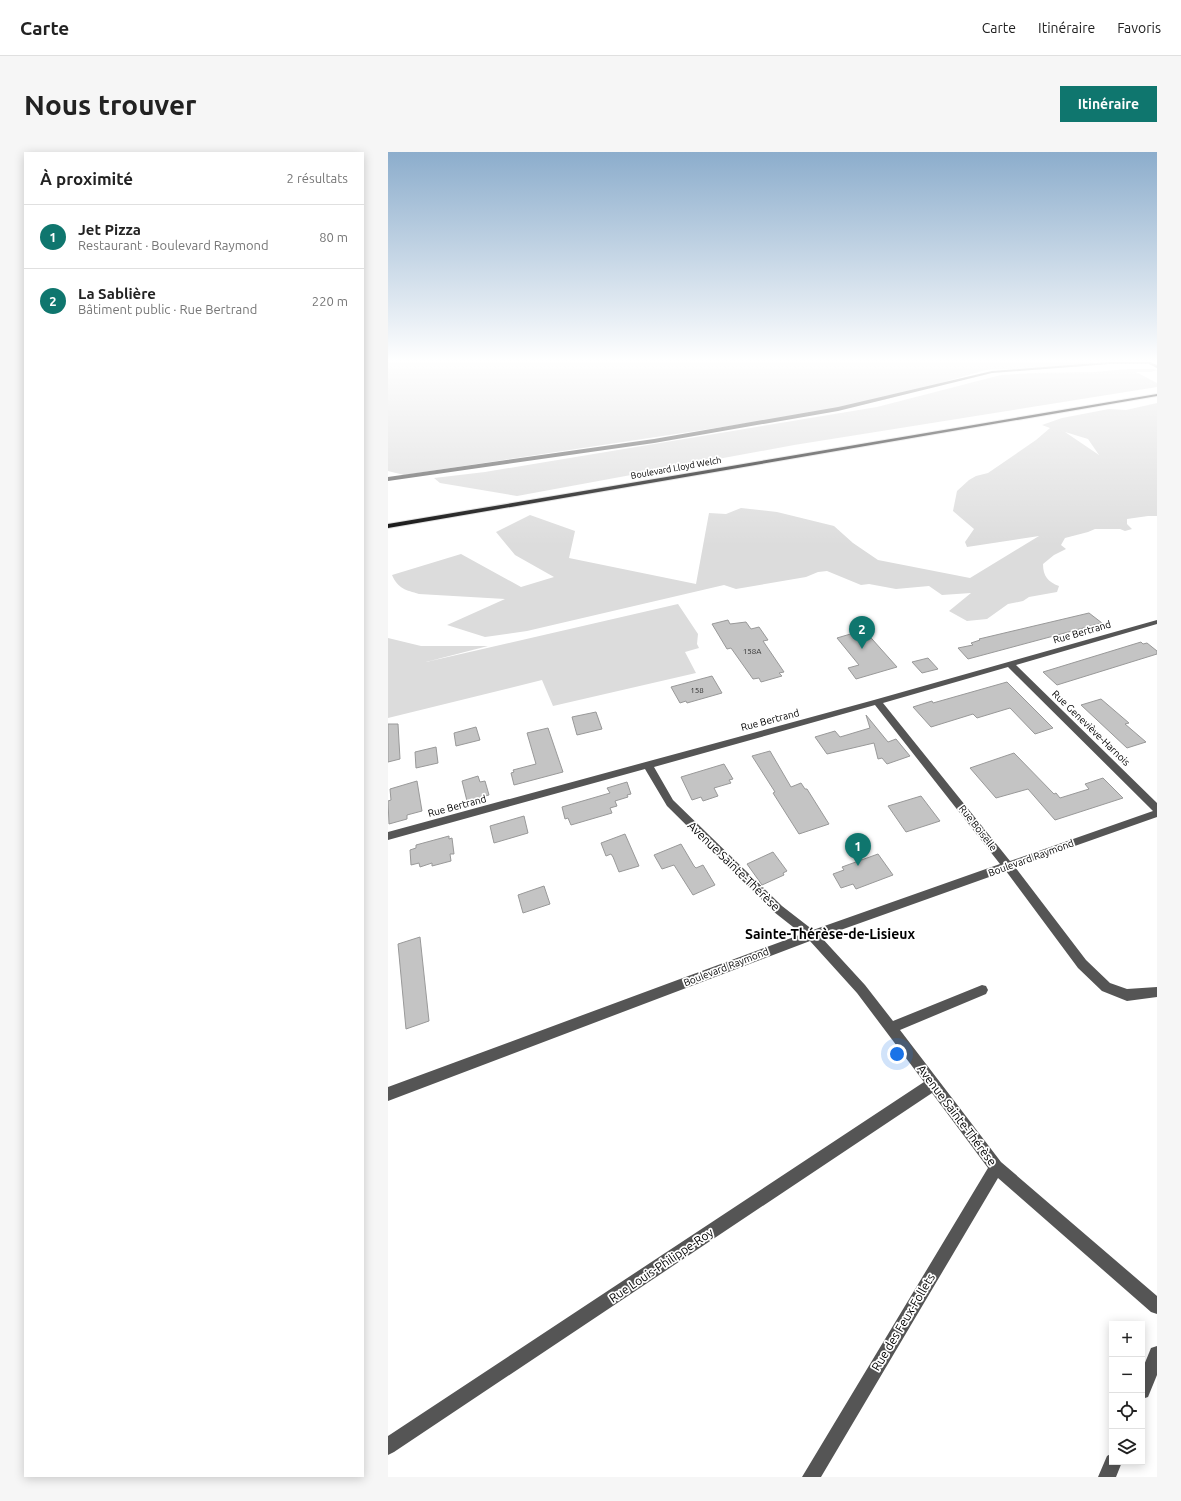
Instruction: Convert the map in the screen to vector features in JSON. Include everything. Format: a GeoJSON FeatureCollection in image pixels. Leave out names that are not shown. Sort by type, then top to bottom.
{"type":"FeatureCollection","features":[{"type":"Feature","properties":{"kind":"main road","name":"Boulevard Lloyd Welch"},"geometry":{"type":"LineString","coordinates":[[388,526],[999,422]]}},
{"type":"Feature","properties":{"kind":"street"},"geometry":{"type":"LineString","coordinates":[[388,479],[646,442],[766,422]]}},
{"type":"Feature","properties":{"kind":"street","name":"Rue Bertrand"},"geometry":{"type":"LineString","coordinates":[[388,836],[877,702],[1157,622]]}},
{"type":"Feature","properties":{"kind":"street","name":"Rue Geneviève-Harnois"},"geometry":{"type":"LineString","coordinates":[[1010,664],[1157,809]]}},
{"type":"Feature","properties":{"kind":"street","name":"Rue Boiselle"},"geometry":{"type":"LineString","coordinates":[[877,702],[1008,866],[1082,964],[1106,987],[1126,995],[1157,992]]}},
{"type":"Feature","properties":{"kind":"street","name":"Avenue Sainte-Thérèse"},"geometry":{"type":"LineString","coordinates":[[648,765],[670,803],[686,820],[778,909],[812,935],[861,989],[996,1167],[1157,1306]]}},
{"type":"Feature","properties":{"kind":"street","name":"Boulevard Raymond"},"geometry":{"type":"LineString","coordinates":[[388,1094],[812,935],[1157,813]]}},
{"type":"Feature","properties":{"kind":"street"},"geometry":{"type":"LineString","coordinates":[[890,1028],[982,990]]}},
{"type":"Feature","properties":{"kind":"street","name":"Rue Louis-Philippe-Roy"},"geometry":{"type":"LineString","coordinates":[[388,1446],[933,1084]]}},
{"type":"Feature","properties":{"kind":"street","name":"Rue des Feux-Follets"},"geometry":{"type":"LineString","coordinates":[[811,1477],[996,1167]]}},
{"type":"Feature","properties":{"kind":"street"},"geometry":{"type":"LineString","coordinates":[[1145,1384],[1157,1354]]}},
{"type":"Feature","properties":{"kind":"street"},"geometry":{"type":"LineString","coordinates":[[1107,1477],[1112,1465]]}},
{"type":"Feature","properties":{"kind":"shaded area"},"geometry":{"type":"Polygon","coordinates":[[[388,422],[756,422],[404,475],[388,471],[388,422]]]}},
{"type":"Feature","properties":{"kind":"shaded area"},"geometry":{"type":"Polygon","coordinates":[[[788,422],[939,422],[794,445],[517,496],[440,483],[434,478],[485,472],[788,422]]]}},
{"type":"Feature","properties":{"kind":"shaded area"},"geometry":{"type":"Polygon","coordinates":[[[1051,422],[1157,422],[1157,516],[1127,519],[1127,524],[1132,529],[1125,531],[1120,529],[1095,529],[1065,538],[1061,545],[1066,549],[1054,555],[1043,564],[1044,572],[1047,578],[1052,583],[1059,586],[1057,592],[1029,597],[1023,601],[1008,604],[987,619],[967,621],[949,611],[971,593],[942,595],[929,586],[896,589],[869,584],[861,585],[827,571],[818,572],[806,577],[736,589],[724,585],[527,631],[485,637],[447,625],[505,599],[419,594],[406,590],[400,586],[394,580],[392,575],[461,554],[521,587],[554,577],[515,555],[496,532],[530,515],[575,531],[569,558],[696,584],[709,513],[726,514],[741,508],[777,512],[834,526],[853,543],[878,560],[970,578],[1039,536],[967,547],[965,542],[974,529],[953,511],[957,491],[969,480],[976,476],[988,473],[1036,440],[1050,428],[1042,425],[1051,422]],[[1065,432],[1099,455],[1088,439],[1065,432]]]}},
{"type":"Feature","properties":{"kind":"shaded area"},"geometry":{"type":"Polygon","coordinates":[[[678,604],[698,634],[697,644],[699,648],[685,652],[696,673],[553,706],[542,680],[388,718],[388,638],[421,646],[488,646],[426,662],[678,604]]]}},
{"type":"Feature","properties":{"kind":"building"},"geometry":{"type":"Polygon","coordinates":[[[1089,613],[1102,623],[968,659],[958,648],[973,645],[971,643],[980,640],[979,639],[1089,613]]]}},
{"type":"Feature","properties":{"kind":"building"},"geometry":{"type":"Polygon","coordinates":[[[728,620],[730,624],[746,622],[751,629],[759,627],[768,640],[763,641],[784,672],[779,673],[782,676],[761,682],[759,678],[753,679],[731,648],[727,649],[712,624],[728,620]]]}},
{"type":"Feature","properties":{"kind":"building"},"geometry":{"type":"Polygon","coordinates":[[[864,630],[897,667],[856,679],[848,668],[859,665],[837,638],[864,630]]]}},
{"type":"Feature","properties":{"kind":"building"},"geometry":{"type":"Polygon","coordinates":[[[1141,642],[1143,644],[1147,643],[1157,651],[1157,654],[1057,685],[1043,672],[1141,642]]]}},
{"type":"Feature","properties":{"kind":"building"},"geometry":{"type":"Polygon","coordinates":[[[928,658],[938,669],[922,673],[912,662],[928,658]]]}},
{"type":"Feature","properties":{"kind":"building"},"geometry":{"type":"Polygon","coordinates":[[[712,676],[722,693],[687,703],[686,701],[680,703],[671,687],[712,676]]]}},
{"type":"Feature","properties":{"kind":"building"},"geometry":{"type":"Polygon","coordinates":[[[1007,682],[1053,728],[1035,734],[1010,708],[977,718],[973,714],[931,727],[913,707],[932,701],[933,703],[1007,682]]]}},
{"type":"Feature","properties":{"kind":"building"},"geometry":{"type":"Polygon","coordinates":[[[1101,699],[1129,723],[1125,724],[1146,742],[1127,748],[1081,705],[1101,699]]]}},
{"type":"Feature","properties":{"kind":"building"},"geometry":{"type":"Polygon","coordinates":[[[596,712],[602,729],[577,735],[572,717],[596,712]]]}},
{"type":"Feature","properties":{"kind":"building"},"geometry":{"type":"Polygon","coordinates":[[[866,715],[888,742],[896,739],[910,756],[887,764],[882,758],[878,759],[874,743],[827,754],[815,737],[835,731],[840,737],[870,728],[866,715]]]}},
{"type":"Feature","properties":{"kind":"building"},"geometry":{"type":"Polygon","coordinates":[[[388,724],[398,724],[400,759],[388,762],[388,724]]]}},
{"type":"Feature","properties":{"kind":"building"},"geometry":{"type":"Polygon","coordinates":[[[476,727],[480,740],[456,746],[454,733],[476,727]]]}},
{"type":"Feature","properties":{"kind":"building"},"geometry":{"type":"Polygon","coordinates":[[[548,728],[563,772],[514,785],[511,773],[514,772],[513,770],[536,764],[527,733],[548,728]]]}},
{"type":"Feature","properties":{"kind":"building"},"geometry":{"type":"Polygon","coordinates":[[[436,747],[438,763],[416,768],[415,752],[436,747]]]}},
{"type":"Feature","properties":{"kind":"building"},"geometry":{"type":"Polygon","coordinates":[[[770,751],[791,787],[801,783],[805,789],[807,789],[829,824],[799,834],[752,756],[770,751]]]}},
{"type":"Feature","properties":{"kind":"building"},"geometry":{"type":"Polygon","coordinates":[[[1014,753],[1054,794],[1056,793],[1060,798],[1089,789],[1085,784],[1103,778],[1123,798],[1055,820],[1028,789],[996,798],[970,768],[1014,753]]]}},
{"type":"Feature","properties":{"kind":"building"},"geometry":{"type":"Polygon","coordinates":[[[724,764],[733,779],[729,780],[731,783],[714,788],[718,796],[703,801],[701,797],[692,800],[681,777],[724,764]]]}},
{"type":"Feature","properties":{"kind":"building"},"geometry":{"type":"Polygon","coordinates":[[[478,776],[480,782],[485,781],[489,795],[467,801],[462,781],[478,776]]]}},
{"type":"Feature","properties":{"kind":"building"},"geometry":{"type":"Polygon","coordinates":[[[417,781],[422,811],[407,815],[407,819],[389,824],[388,801],[391,800],[390,789],[417,781]]]}},
{"type":"Feature","properties":{"kind":"building"},"geometry":{"type":"Polygon","coordinates":[[[627,782],[631,794],[627,795],[628,797],[615,801],[617,806],[610,808],[612,813],[571,825],[568,818],[565,819],[562,807],[610,793],[607,788],[627,782]]]}},
{"type":"Feature","properties":{"kind":"building"},"geometry":{"type":"Polygon","coordinates":[[[921,796],[940,821],[906,832],[888,806],[921,796]]]}},
{"type":"Feature","properties":{"kind":"building"},"geometry":{"type":"Polygon","coordinates":[[[524,816],[528,833],[494,843],[490,826],[524,816]]]}},
{"type":"Feature","properties":{"kind":"building"},"geometry":{"type":"Polygon","coordinates":[[[625,834],[639,866],[619,872],[613,857],[611,854],[606,856],[601,843],[625,834]]]}},
{"type":"Feature","properties":{"kind":"building"},"geometry":{"type":"Polygon","coordinates":[[[449,836],[449,839],[452,838],[454,854],[450,854],[451,861],[432,866],[432,863],[420,867],[419,863],[411,865],[410,850],[416,848],[416,845],[449,836]]]}},
{"type":"Feature","properties":{"kind":"building"},"geometry":{"type":"Polygon","coordinates":[[[681,844],[694,866],[696,868],[703,865],[715,885],[693,895],[674,865],[662,869],[654,855],[681,844]]]}},
{"type":"Feature","properties":{"kind":"building"},"geometry":{"type":"Polygon","coordinates":[[[773,852],[787,871],[783,873],[784,875],[762,885],[747,864],[773,852]]]}},
{"type":"Feature","properties":{"kind":"building"},"geometry":{"type":"Polygon","coordinates":[[[878,854],[893,875],[856,889],[853,884],[841,888],[833,874],[844,870],[842,867],[878,854]]]}},
{"type":"Feature","properties":{"kind":"building"},"geometry":{"type":"Polygon","coordinates":[[[544,886],[550,904],[523,913],[518,895],[544,886]]]}},
{"type":"Feature","properties":{"kind":"building"},"geometry":{"type":"Polygon","coordinates":[[[420,937],[429,1021],[406,1029],[398,944],[420,937]]]}},
{"type":"Feature","properties":{"kind":"place","name":"La Sablière"},"geometry":{"type":"Point","coordinates":[862,649]}},
{"type":"Feature","properties":{"kind":"place","name":"Jet Pizza"},"geometry":{"type":"Point","coordinates":[858,866]}},
{"type":"Feature","properties":{"kind":"district","name":"Sainte-Thérèse-de-Lisieux"},"geometry":{"type":"Point","coordinates":[830,934]}}]}
